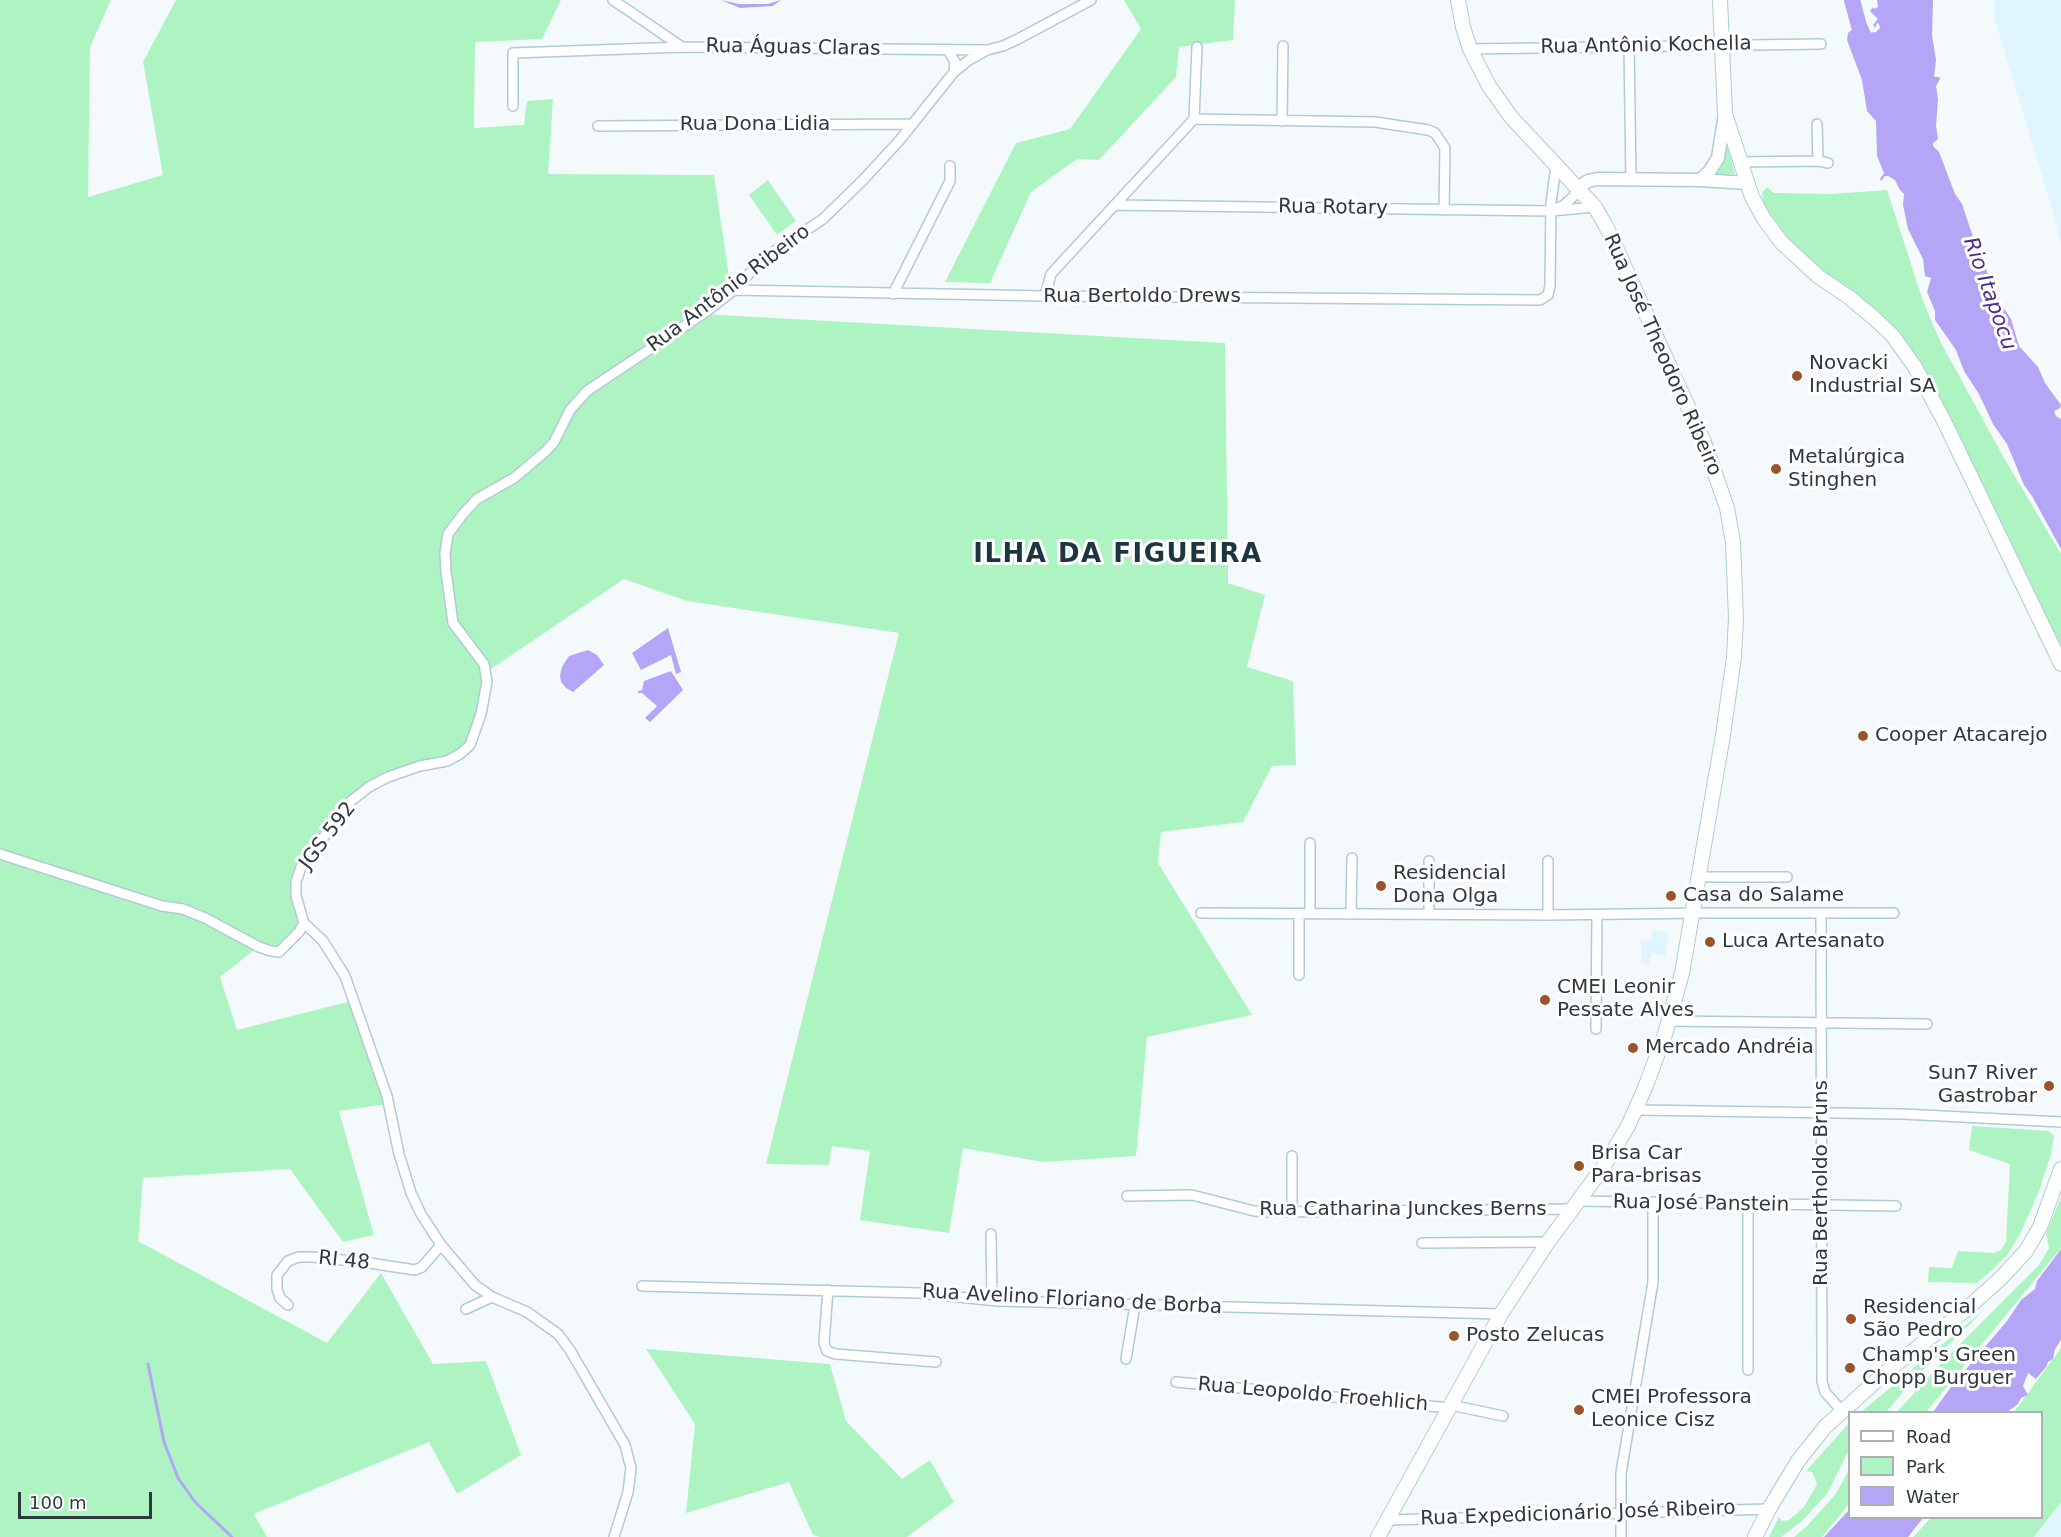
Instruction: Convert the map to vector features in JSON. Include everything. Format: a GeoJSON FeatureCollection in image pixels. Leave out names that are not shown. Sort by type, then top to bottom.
{"type":"FeatureCollection","features":[{"type":"Feature","properties":{"kind":"main road","name":"Rua José Theodoro Ribeiro"},"geometry":{"type":"LineString","coordinates":[[1378,1537],[1501,1314],[1548,1242],[1604,1166],[1636,1110],[1669,1021],[1682,973],[1734,657],[1736,618],[1733,542],[1727,508],[1704,442],[1607,228],[1595,207],[1511,117],[1489,86],[1470,49],[1458,0]]}},
{"type":"Feature","properties":{"kind":"main road"},"geometry":{"type":"LineString","coordinates":[[1720,0],[1725,114],[1752,197],[1764,219],[1782,243],[1820,278],[1874,318],[1893,336],[1911,359],[1944,421],[2061,664]]}},
{"type":"Feature","properties":{"kind":"main road"},"geometry":{"type":"LineString","coordinates":[[1755,1537],[1769,1509],[1807,1449],[1841,1410],[2000,1280],[2026,1251],[2040,1227],[2061,1169]]}},
{"type":"Feature","properties":{"kind":"street","name":"Rua Águas Claras"},"geometry":{"type":"LineString","coordinates":[[613,0],[682,47],[987,50]]}},
{"type":"Feature","properties":{"kind":"street","name":"Rua Antônio Ribeiro"},"geometry":{"type":"LineString","coordinates":[[478,653],[453,623],[445,553],[448,534],[477,500],[514,478],[546,451],[554,442],[570,410],[587,391],[707,311],[734,290],[763,258],[823,219],[863,180],[913,124],[954,72],[987,50],[1018,39],[1091,0]]}},
{"type":"Feature","properties":{"kind":"street","name":"Rua Antônio Kochella"},"geometry":{"type":"LineString","coordinates":[[1470,49],[1821,44]]}},
{"type":"Feature","properties":{"kind":"street"},"geometry":{"type":"LineString","coordinates":[[1282,121],[1283,46]]}},
{"type":"Feature","properties":{"kind":"street"},"geometry":{"type":"LineString","coordinates":[[1629,46],[1631,179]]}},
{"type":"Feature","properties":{"kind":"street"},"geometry":{"type":"LineString","coordinates":[[513,106],[513,53],[682,47]]}},
{"type":"Feature","properties":{"kind":"street"},"geometry":{"type":"LineString","coordinates":[[1045,296],[1051,274],[1194,119],[1197,47]]}},
{"type":"Feature","properties":{"kind":"street"},"geometry":{"type":"LineString","coordinates":[[948,50],[955,62],[954,72]]}},
{"type":"Feature","properties":{"kind":"street"},"geometry":{"type":"LineString","coordinates":[[1700,180],[1709,172],[1718,158],[1725,114]]}},
{"type":"Feature","properties":{"kind":"street"},"geometry":{"type":"LineString","coordinates":[[1194,119],[1390,122],[1435,133],[1445,148],[1444,210]]}},
{"type":"Feature","properties":{"kind":"street","name":"Rua Dona Lidia"},"geometry":{"type":"LineString","coordinates":[[598,126],[913,124]]}},
{"type":"Feature","properties":{"kind":"street"},"geometry":{"type":"LineString","coordinates":[[1817,124],[1818,161]]}},
{"type":"Feature","properties":{"kind":"street"},"geometry":{"type":"LineString","coordinates":[[1739,162],[1818,161],[1828,163]]}},
{"type":"Feature","properties":{"kind":"street"},"geometry":{"type":"LineString","coordinates":[[1551,211],[1556,165]]}},
{"type":"Feature","properties":{"kind":"street"},"geometry":{"type":"LineString","coordinates":[[893,294],[950,181],[950,166]]}},
{"type":"Feature","properties":{"kind":"street"},"geometry":{"type":"LineString","coordinates":[[1551,211],[1564,205],[1574,196],[1577,189],[1588,181],[1597,179],[1747,183]]}},
{"type":"Feature","properties":{"kind":"street","name":"Rua Rotary"},"geometry":{"type":"LineString","coordinates":[[1116,205],[1551,211],[1595,207]]}},
{"type":"Feature","properties":{"kind":"street","name":"Rua Bertoldo Drews"},"geometry":{"type":"LineString","coordinates":[[734,290],[1045,296],[1540,300],[1548,295],[1550,286],[1551,211]]}},
{"type":"Feature","properties":{"kind":"street","name":"JGS 592"},"geometry":{"type":"LineString","coordinates":[[304,923],[297,896],[297,882],[301,867],[351,801],[388,777],[420,766],[447,761],[470,746],[481,714],[487,682],[484,664],[478,653]]}},
{"type":"Feature","properties":{"kind":"street"},"geometry":{"type":"LineString","coordinates":[[1299,975],[1310,843]]}},
{"type":"Feature","properties":{"kind":"street"},"geometry":{"type":"LineString","coordinates":[[0,854],[162,906],[183,909],[259,947],[272,951],[279,952],[299,932],[304,923],[323,941],[345,976],[387,1096],[399,1154],[411,1193],[421,1214],[441,1245],[475,1285],[492,1297],[527,1312],[558,1334],[570,1350],[625,1445],[631,1468],[629,1484],[614,1537]]}},
{"type":"Feature","properties":{"kind":"street"},"geometry":{"type":"LineString","coordinates":[[1352,858],[1352,914]]}},
{"type":"Feature","properties":{"kind":"street"},"geometry":{"type":"LineString","coordinates":[[1428,861],[1429,914]]}},
{"type":"Feature","properties":{"kind":"street"},"geometry":{"type":"LineString","coordinates":[[1548,861],[1548,915]]}},
{"type":"Feature","properties":{"kind":"street"},"geometry":{"type":"LineString","coordinates":[[1699,877],[1787,877]]}},
{"type":"Feature","properties":{"kind":"street"},"geometry":{"type":"LineString","coordinates":[[1201,913],[1548,915],[1894,913]]}},
{"type":"Feature","properties":{"kind":"street","name":"Rua Bertholdo Bruns"},"geometry":{"type":"LineString","coordinates":[[1821,913],[1822,1381],[1827,1395],[1841,1410]]}},
{"type":"Feature","properties":{"kind":"street"},"geometry":{"type":"LineString","coordinates":[[1596,1029],[1597,915]]}},
{"type":"Feature","properties":{"kind":"street"},"geometry":{"type":"LineString","coordinates":[[1669,1021],[1927,1024]]}},
{"type":"Feature","properties":{"kind":"street"},"geometry":{"type":"LineString","coordinates":[[1636,1110],[1902,1114],[2061,1122]]}},
{"type":"Feature","properties":{"kind":"street"},"geometry":{"type":"LineString","coordinates":[[1292,1156],[1292,1211]]}},
{"type":"Feature","properties":{"kind":"street","name":"Rua Catharina Junckes Berns"},"geometry":{"type":"LineString","coordinates":[[1127,1196],[1192,1195],[1254,1211],[1576,1205]]}},
{"type":"Feature","properties":{"kind":"street"},"geometry":{"type":"LineString","coordinates":[[1621,1537],[1621,1473],[1653,1282],[1653,1203]]}},
{"type":"Feature","properties":{"kind":"street","name":"Rua José Panstein"},"geometry":{"type":"LineString","coordinates":[[1576,1205],[1653,1203],[1896,1206]]}},
{"type":"Feature","properties":{"kind":"street"},"geometry":{"type":"LineString","coordinates":[[1748,1204],[1748,1370]]}},
{"type":"Feature","properties":{"kind":"street"},"geometry":{"type":"LineString","coordinates":[[991,1234],[992,1300]]}},
{"type":"Feature","properties":{"kind":"street"},"geometry":{"type":"LineString","coordinates":[[1422,1243],[1548,1242]]}},
{"type":"Feature","properties":{"kind":"street","name":"RI 48"},"geometry":{"type":"LineString","coordinates":[[288,1305],[280,1298],[277,1289],[277,1275],[288,1261],[299,1257],[312,1257],[415,1270],[422,1267],[441,1245]]}},
{"type":"Feature","properties":{"kind":"street","name":"Rua Avelino Floriano de Borba"},"geometry":{"type":"LineString","coordinates":[[642,1286],[937,1294],[992,1300],[1135,1305],[1501,1314]]}},
{"type":"Feature","properties":{"kind":"street"},"geometry":{"type":"LineString","coordinates":[[828,1290],[824,1343],[827,1351],[836,1354],[936,1362]]}},
{"type":"Feature","properties":{"kind":"street"},"geometry":{"type":"LineString","coordinates":[[466,1309],[492,1297]]}},
{"type":"Feature","properties":{"kind":"street"},"geometry":{"type":"LineString","coordinates":[[1126,1359],[1135,1305]]}},
{"type":"Feature","properties":{"kind":"street","name":"Rua Leopoldo Froehlich"},"geometry":{"type":"LineString","coordinates":[[1176,1382],[1450,1406],[1503,1416]]}},
{"type":"Feature","properties":{"kind":"street","name":"Rua Expedicionário José Ribeiro"},"geometry":{"type":"LineString","coordinates":[[1388,1520],[1769,1509]]}},
{"type":"Feature","properties":{"kind":"shaded area"},"geometry":{"type":"Polygon","coordinates":[[[1994,0],[2061,0],[2061,246],[2054,215],[1994,17],[1994,0]]]}},
{"type":"Feature","properties":{"kind":"shaded area"},"geometry":{"type":"Polygon","coordinates":[[[1653,929],[1670,933],[1665,956],[1652,953],[1649,964],[1641,963],[1641,939],[1650,941],[1653,929]]]}},
{"type":"Feature","properties":{"kind":"shaded area"},"geometry":{"type":"Polygon","coordinates":[[[2061,1502],[2061,1537],[2034,1537],[2061,1502]]]}},
{"type":"Feature","properties":{"kind":"green space"},"geometry":{"type":"Polygon","coordinates":[[[0,0],[111,0],[90,47],[88,197],[163,175],[143,62],[176,0],[561,0],[542,39],[475,42],[474,128],[524,125],[527,101],[553,99],[548,174],[714,175],[731,290],[702,314],[1225,343],[1228,583],[1265,595],[1247,667],[1293,681],[1296,765],[1272,766],[1243,822],[1161,832],[1158,863],[1252,1015],[1147,1037],[1136,1156],[1043,1162],[963,1148],[949,1233],[860,1220],[870,1151],[832,1146],[829,1165],[766,1164],[899,633],[687,601],[624,579],[491,669],[486,701],[468,748],[436,760],[386,773],[350,797],[298,867],[292,896],[304,927],[280,950],[253,951],[220,977],[237,1030],[351,1001],[387,1104],[339,1111],[374,1235],[343,1242],[290,1169],[143,1178],[138,1241],[327,1343],[381,1273],[433,1364],[486,1361],[521,1455],[457,1494],[429,1442],[254,1514],[267,1537],[0,1537],[0,0]]]}},
{"type":"Feature","properties":{"kind":"green space"},"geometry":{"type":"Polygon","coordinates":[[[1124,0],[1235,0],[1233,40],[1179,47],[1176,77],[1099,160],[1077,159],[1031,192],[990,283],[945,282],[1016,143],[1070,129],[1141,29],[1124,0]]]}},
{"type":"Feature","properties":{"kind":"green space"},"geometry":{"type":"Polygon","coordinates":[[[1727,145],[1735,174],[1716,174],[1725,146],[1727,145]]]}},
{"type":"Feature","properties":{"kind":"green space"},"geometry":{"type":"Polygon","coordinates":[[[768,180],[796,221],[777,235],[749,195],[768,180]]]}},
{"type":"Feature","properties":{"kind":"green space"},"geometry":{"type":"Polygon","coordinates":[[[1767,187],[1774,193],[1832,194],[1887,190],[1923,301],[1940,341],[2004,458],[2061,554],[2061,649],[1922,367],[1788,239],[1763,204],[1762,193],[1767,187]]]}},
{"type":"Feature","properties":{"kind":"green space"},"geometry":{"type":"Polygon","coordinates":[[[1972,1126],[2049,1131],[2054,1136],[2051,1154],[2039,1191],[2021,1232],[2008,1254],[1977,1283],[1928,1282],[1929,1267],[1952,1268],[1958,1251],[1994,1253],[2001,1250],[2006,1242],[2010,1164],[1969,1150],[1972,1126]]]}},
{"type":"Feature","properties":{"kind":"green space"},"geometry":{"type":"Polygon","coordinates":[[[2061,1197],[2061,1248],[1927,1411],[1898,1411],[1946,1358],[2039,1265],[2049,1248],[2046,1234],[2061,1197]]]}},
{"type":"Feature","properties":{"kind":"green space"},"geometry":{"type":"Polygon","coordinates":[[[1985,1309],[1914,1379],[1887,1411],[1862,1411],[1985,1309]]]}},
{"type":"Feature","properties":{"kind":"green space"},"geometry":{"type":"Polygon","coordinates":[[[2061,1348],[2061,1502],[2034,1537],[1913,1537],[1930,1519],[2043,1519],[2043,1411],[2015,1411],[2061,1348]]]}},
{"type":"Feature","properties":{"kind":"green space"},"geometry":{"type":"Polygon","coordinates":[[[646,1349],[830,1364],[846,1421],[902,1479],[930,1460],[954,1502],[907,1537],[820,1537],[813,1535],[789,1482],[686,1513],[695,1424],[646,1349]]]}},
{"type":"Feature","properties":{"kind":"green space"},"geometry":{"type":"Polygon","coordinates":[[[1848,1424],[1848,1452],[1827,1494],[1802,1521],[1781,1537],[1769,1537],[1779,1517],[1782,1521],[1789,1520],[1804,1507],[1815,1488],[1817,1483],[1812,1472],[1806,1471],[1848,1424]]]}},
{"type":"Feature","properties":{"kind":"green space"},"geometry":{"type":"Polygon","coordinates":[[[1848,1472],[1848,1505],[1822,1537],[1794,1537],[1806,1527],[1835,1495],[1848,1472]]]}},
{"type":"Feature","properties":{"kind":"water"},"geometry":{"type":"Polygon","coordinates":[[[721,0],[739,4],[767,4],[781,0],[773,6],[740,8],[721,0]]]}},
{"type":"Feature","properties":{"kind":"water"},"geometry":{"type":"Polygon","coordinates":[[[1877,0],[1933,0],[1932,35],[1936,60],[1934,77],[1940,79],[1936,86],[1938,139],[1933,146],[1939,152],[1955,194],[1962,204],[1977,249],[2003,307],[2011,319],[2019,346],[2038,367],[2045,383],[2061,405],[2054,411],[2061,419],[2061,549],[2024,485],[2007,444],[1993,424],[1979,394],[1964,371],[1956,350],[1935,320],[1935,311],[1927,292],[1931,278],[1925,276],[1923,259],[1908,229],[1903,205],[1904,194],[1895,180],[1888,176],[1881,181],[1880,179],[1884,173],[1877,156],[1876,121],[1867,111],[1862,80],[1847,40],[1848,33],[1854,28],[1867,33],[1876,32],[1880,28],[1877,23],[1875,28],[1873,25],[1878,19],[1870,11],[1873,7],[1874,9],[1878,7],[1877,0]]]}},
{"type":"Feature","properties":{"kind":"water"},"geometry":{"type":"Polygon","coordinates":[[[668,628],[681,672],[676,674],[671,655],[641,670],[632,653],[668,628]]]}},
{"type":"Feature","properties":{"kind":"water"},"geometry":{"type":"Polygon","coordinates":[[[588,650],[597,655],[604,665],[573,692],[561,682],[562,667],[569,656],[588,650]]]}},
{"type":"Feature","properties":{"kind":"water"},"geometry":{"type":"Polygon","coordinates":[[[671,671],[683,690],[650,722],[645,718],[657,706],[638,691],[642,690],[644,681],[671,671]]]}},
{"type":"Feature","properties":{"kind":"water"},"geometry":{"type":"Polygon","coordinates":[[[2061,1249],[2061,1340],[2055,1349],[2053,1359],[2048,1362],[2036,1379],[2028,1373],[2023,1386],[2028,1395],[2021,1398],[2018,1404],[2008,1411],[1934,1411],[2007,1321],[2021,1300],[2035,1289],[2037,1281],[2061,1249]]]}},
{"type":"Feature","properties":{"kind":"water"},"geometry":{"type":"Polygon","coordinates":[[[1848,1511],[1848,1519],[1922,1519],[1908,1537],[1824,1537],[1848,1511]]]}},
{"type":"Feature","properties":{"kind":"waterway","name":"Rio Itapocu"},"geometry":{"type":"LineString","coordinates":[[1852,0],[1859,26],[1870,50]]}},
{"type":"Feature","properties":{"kind":"waterway"},"geometry":{"type":"LineString","coordinates":[[148,1364],[164,1442],[178,1478],[195,1502],[232,1537]]}},
{"type":"Feature","properties":{"kind":"place","name":"Novacki Industrial SA"},"geometry":{"type":"Point","coordinates":[1797,376]}},
{"type":"Feature","properties":{"kind":"place","name":"Metalúrgica Stinghen"},"geometry":{"type":"Point","coordinates":[1776,469]}},
{"type":"Feature","properties":{"kind":"place","name":"Cooper Atacarejo"},"geometry":{"type":"Point","coordinates":[1863,736]}},
{"type":"Feature","properties":{"kind":"place","name":"Residencial Dona Olga"},"geometry":{"type":"Point","coordinates":[1381,886]}},
{"type":"Feature","properties":{"kind":"place","name":"Casa do Salame"},"geometry":{"type":"Point","coordinates":[1671,896]}},
{"type":"Feature","properties":{"kind":"place","name":"Luca Artesanato"},"geometry":{"type":"Point","coordinates":[1710,942]}},
{"type":"Feature","properties":{"kind":"place","name":"CMEI Leonir Pessate Alves"},"geometry":{"type":"Point","coordinates":[1545,1000]}},
{"type":"Feature","properties":{"kind":"place","name":"Mercado Andréia"},"geometry":{"type":"Point","coordinates":[1633,1048]}},
{"type":"Feature","properties":{"kind":"place","name":"Sun7 River Gastrobar"},"geometry":{"type":"Point","coordinates":[2049,1086]}},
{"type":"Feature","properties":{"kind":"place","name":"Brisa Car Para-brisas"},"geometry":{"type":"Point","coordinates":[1579,1166]}},
{"type":"Feature","properties":{"kind":"place","name":"Residencial São Pedro"},"geometry":{"type":"Point","coordinates":[1851,1319]}},
{"type":"Feature","properties":{"kind":"place","name":"Posto Zelucas"},"geometry":{"type":"Point","coordinates":[1454,1336]}},
{"type":"Feature","properties":{"kind":"place","name":"Champ's Green Chopp Burguer"},"geometry":{"type":"Point","coordinates":[1850,1368]}},
{"type":"Feature","properties":{"kind":"place","name":"CMEI Professora Leonice Cisz"},"geometry":{"type":"Point","coordinates":[1579,1410]}},
{"type":"Feature","properties":{"kind":"district","name":"ILHA DA FIGUEIRA"},"geometry":{"type":"Point","coordinates":[1118,555]}}]}
